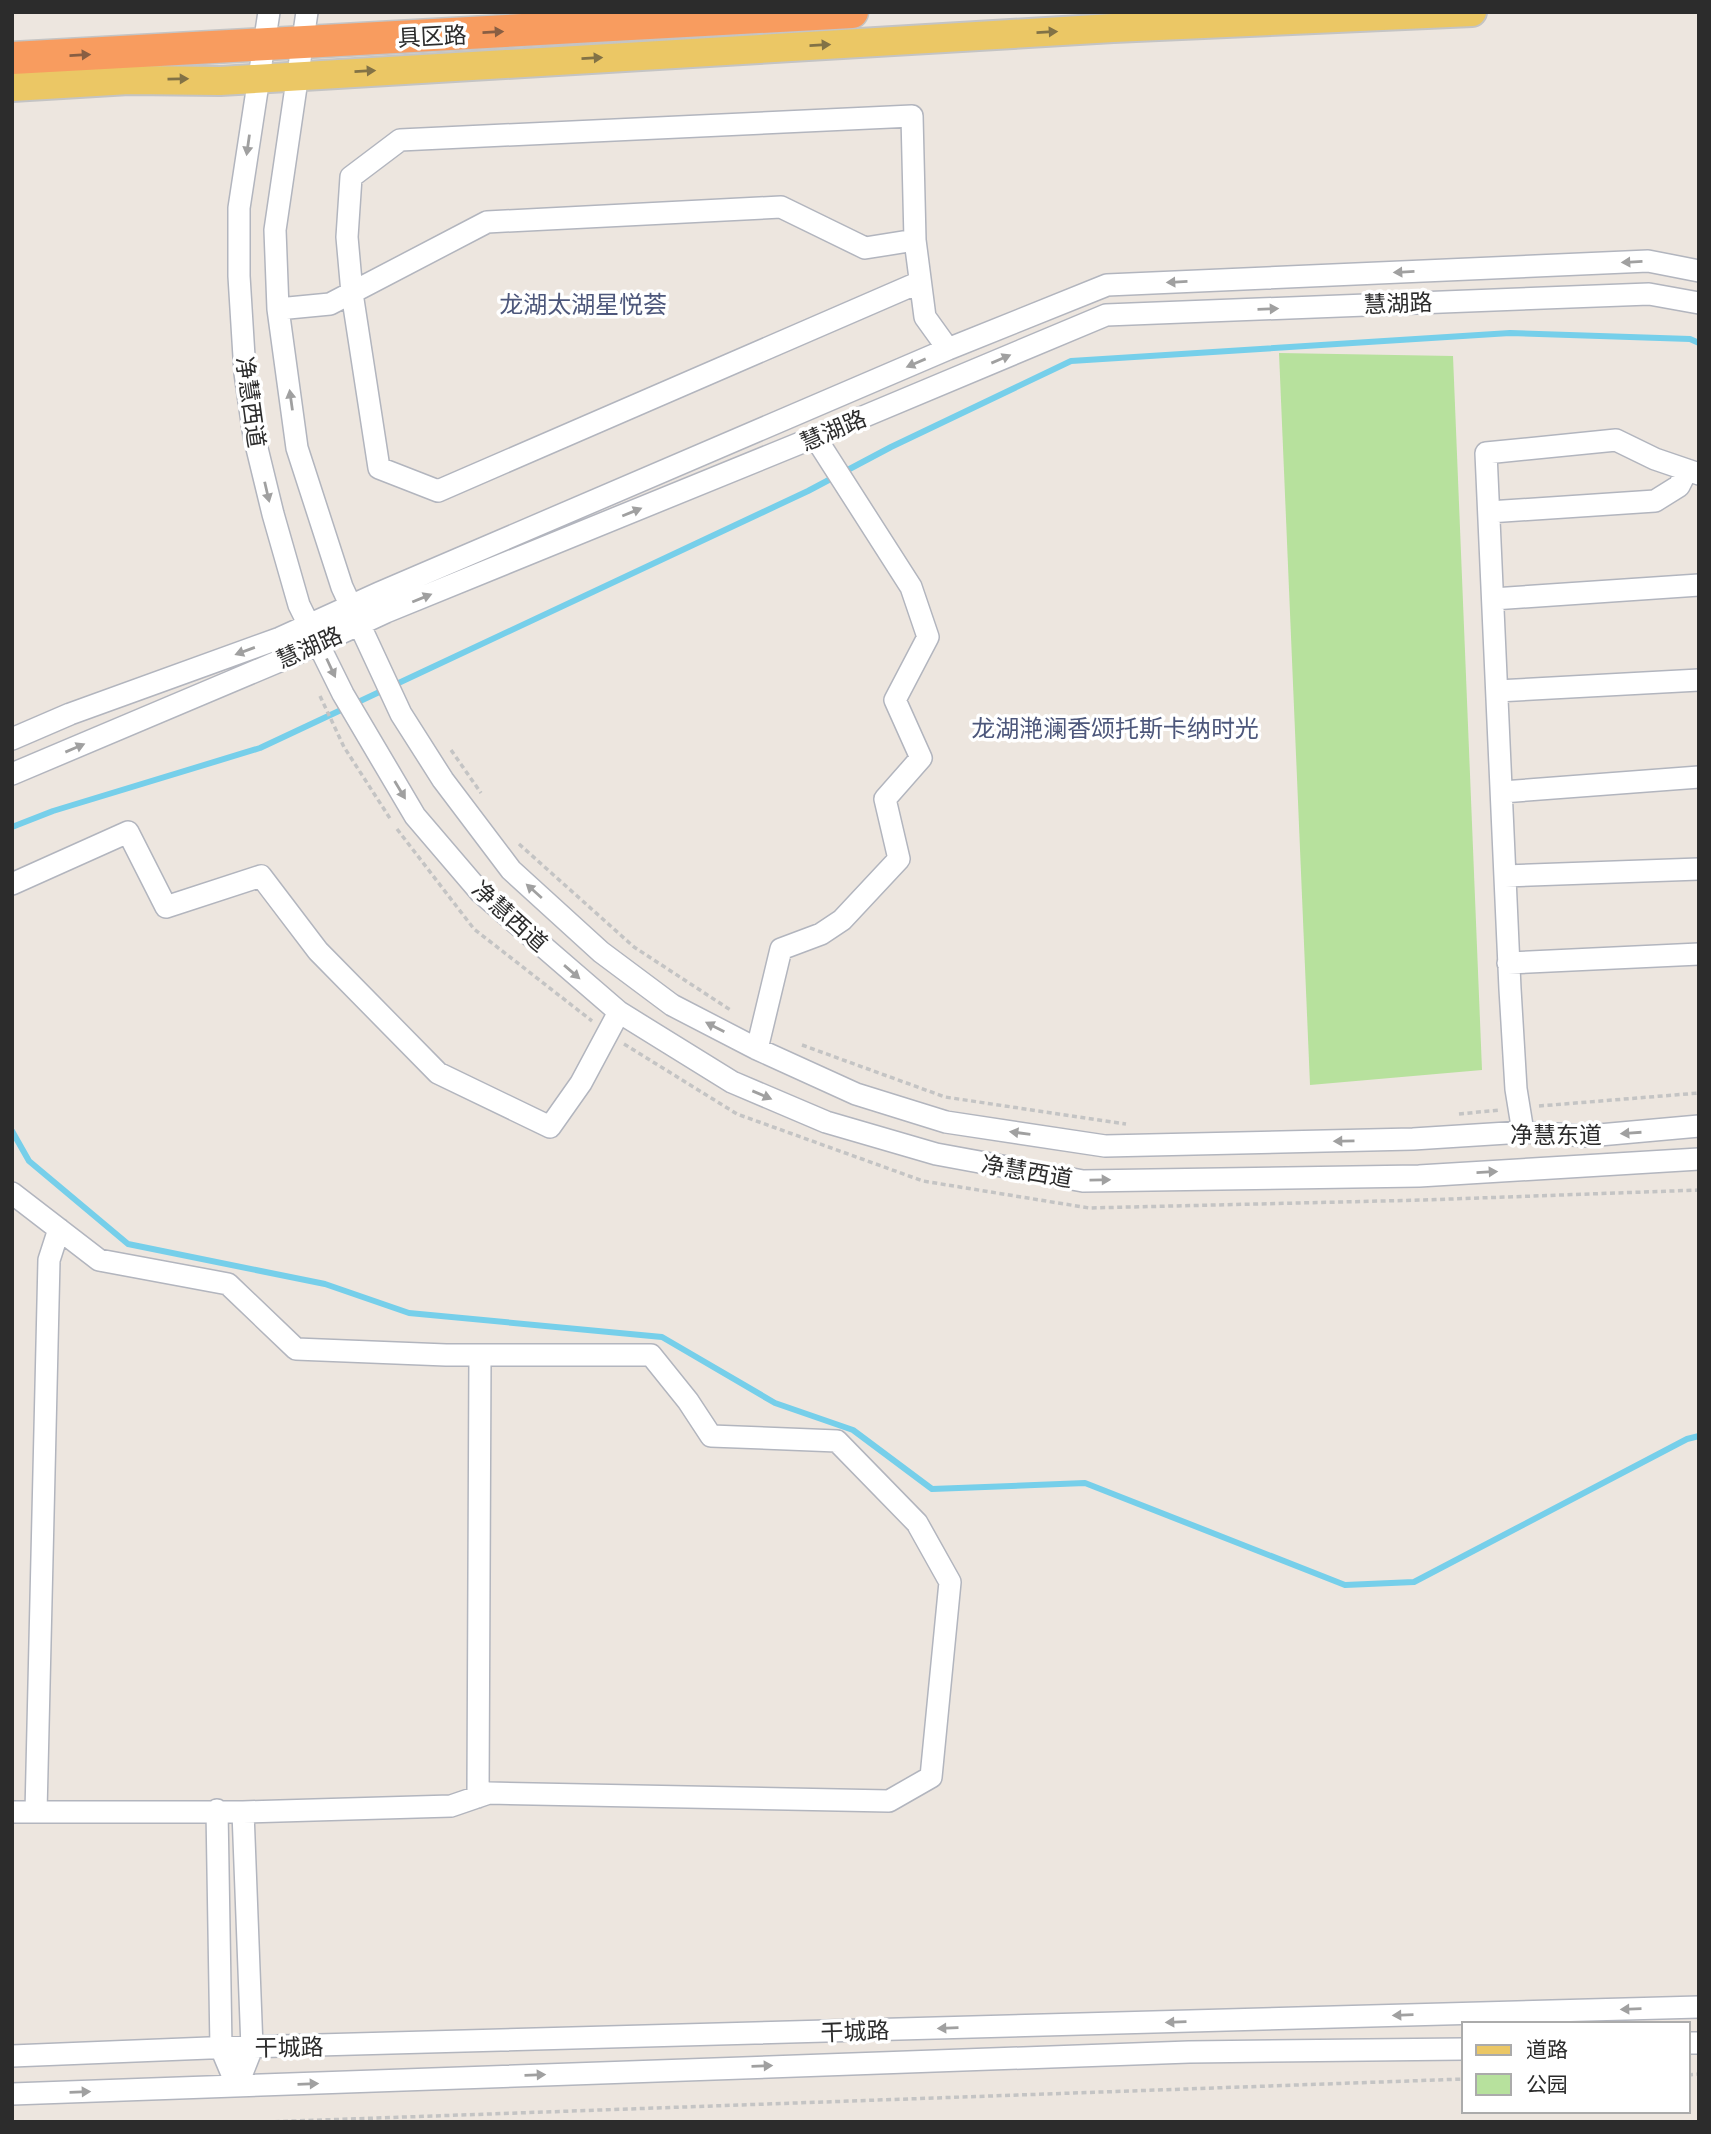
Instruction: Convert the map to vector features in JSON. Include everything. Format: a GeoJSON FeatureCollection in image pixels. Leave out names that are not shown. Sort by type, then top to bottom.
{"type":"FeatureCollection","features":[{"type":"Feature","properties":{"kind":"highway","name":"具区路"},"geometry":{"type":"LineString","coordinates":[[12,58],[264,44],[305,27],[852,12]]}},
{"type":"Feature","properties":{"kind":"main road"},"geometry":{"type":"LineString","coordinates":[[12,87],[129,80],[220,80],[1100,29],[1472,12]]}},
{"type":"Feature","properties":{"kind":"street","name":"净慧西道"},"geometry":{"type":"LineString","coordinates":[[270,12],[239,208],[239,276],[245,373],[254,436],[299,605],[343,694],[415,816],[480,892],[619,1012],[732,1082],[826,1122],[936,1154],[1083,1181],[1419,1176]]}},
{"type":"Feature","properties":{"kind":"street","name":"净慧西道"},"geometry":{"type":"LineString","coordinates":[[305,27],[275,230],[278,309],[298,448],[342,586],[382,677],[401,714],[443,780],[510,870],[601,951],[671,1005],[760,1040],[856,1094],[946,1122],[1105,1146],[1413,1139]]}},
{"type":"Feature","properties":{"kind":"street"},"geometry":{"type":"LineString","coordinates":[[920,282],[439,491],[379,468],[352,293],[347,237],[351,177],[400,140],[912,116],[915,240],[925,317],[948,349]]}},
{"type":"Feature","properties":{"kind":"street"},"geometry":{"type":"LineString","coordinates":[[278,309],[330,304],[487,222],[781,207],[865,248],[915,240]]}},
{"type":"Feature","properties":{"kind":"street","name":"慧湖路"},"geometry":{"type":"LineString","coordinates":[[12,774],[355,615],[948,349],[1107,285],[1648,261],[1699,271]]}},
{"type":"Feature","properties":{"kind":"street","name":"慧湖路"},"geometry":{"type":"LineString","coordinates":[[355,615],[816,437],[1106,315],[1649,294],[1699,303]]}},
{"type":"Feature","properties":{"kind":"street"},"geometry":{"type":"LineString","coordinates":[[760,1040],[781,949],[821,934],[842,920],[899,859],[885,799],[921,758],[895,700],[928,637],[911,587],[816,437]]}},
{"type":"Feature","properties":{"kind":"street"},"geometry":{"type":"LineString","coordinates":[[1489,512],[1655,501],[1679,486],[1693,472],[1616,440],[1486,453],[1508,963],[1524,1132]]}},
{"type":"Feature","properties":{"kind":"street"},"geometry":{"type":"LineString","coordinates":[[1493,599],[1699,585]]}},
{"type":"Feature","properties":{"kind":"street","name":"慧湖路"},"geometry":{"type":"LineString","coordinates":[[12,739],[280,638],[314,634]]}},
{"type":"Feature","properties":{"kind":"street"},"geometry":{"type":"LineString","coordinates":[[1497,691],[1699,680]]}},
{"type":"Feature","properties":{"kind":"street"},"geometry":{"type":"LineString","coordinates":[[1502,792],[1699,777]]}},
{"type":"Feature","properties":{"kind":"street"},"geometry":{"type":"LineString","coordinates":[[12,884],[128,832],[166,907],[261,876],[318,951],[439,1073],[550,1127],[581,1083],[619,1012]]}},
{"type":"Feature","properties":{"kind":"street"},"geometry":{"type":"LineString","coordinates":[[1505,876],[1699,869]]}},
{"type":"Feature","properties":{"kind":"street"},"geometry":{"type":"LineString","coordinates":[[1508,963],[1699,954]]}},
{"type":"Feature","properties":{"kind":"street","name":"净慧东道"},"geometry":{"type":"LineString","coordinates":[[1413,1139],[1524,1132],[1588,1136],[1699,1126]]}},
{"type":"Feature","properties":{"kind":"street","name":"净慧东道"},"geometry":{"type":"LineString","coordinates":[[1419,1176],[1699,1159]]}},
{"type":"Feature","properties":{"kind":"street"},"geometry":{"type":"LineString","coordinates":[[12,1193],[99,1260],[228,1284],[296,1349],[480,1355],[651,1355],[688,1401],[710,1436],[837,1441],[917,1523],[950,1582],[930,1777],[889,1801],[489,1793],[451,1806],[243,1812],[12,1812]]}},
{"type":"Feature","properties":{"kind":"street"},"geometry":{"type":"LineString","coordinates":[[36,1812],[49,1260],[59,1229]]}},
{"type":"Feature","properties":{"kind":"street"},"geometry":{"type":"LineString","coordinates":[[478,1797],[480,1355]]}},
{"type":"Feature","properties":{"kind":"street"},"geometry":{"type":"LineString","coordinates":[[217,1810],[221,2048],[237,2087]]}},
{"type":"Feature","properties":{"kind":"street"},"geometry":{"type":"LineString","coordinates":[[237,2087],[252,2048],[243,1812]]}},
{"type":"Feature","properties":{"kind":"street","name":"干城路"},"geometry":{"type":"LineString","coordinates":[[12,2056],[1699,2007]]}},
{"type":"Feature","properties":{"kind":"street","name":"干城路"},"geometry":{"type":"LineString","coordinates":[[12,2094],[1189,2052],[1462,2049]]}},
{"type":"Feature","properties":{"kind":"path"},"geometry":{"type":"LineString","coordinates":[[321,702],[344,747]]}},
{"type":"Feature","properties":{"kind":"path"},"geometry":{"type":"LineString","coordinates":[[451,750],[482,794]]}},
{"type":"Feature","properties":{"kind":"path"},"geometry":{"type":"LineString","coordinates":[[513,838],[634,947],[760,1040]]}},
{"type":"Feature","properties":{"kind":"path"},"geometry":{"type":"LineString","coordinates":[[801,1045],[945,1097],[1136,1125]]}},
{"type":"Feature","properties":{"kind":"path","name":"净慧东道"},"geometry":{"type":"LineString","coordinates":[[1455,1114],[1699,1093]]}},
{"type":"Feature","properties":{"kind":"path"},"geometry":{"type":"LineString","coordinates":[[1424,1200],[1699,1189]]}},
{"type":"Feature","properties":{"kind":"path"},"geometry":{"type":"LineString","coordinates":[[266,2122],[1462,2079]]}},
{"type":"Feature","properties":{"kind":"green space"},"geometry":{"type":"Polygon","coordinates":[[[1279,353],[1453,356],[1482,1070],[1310,1085],[1279,353]]]}},
{"type":"Feature","properties":{"kind":"waterway"},"geometry":{"type":"LineString","coordinates":[[12,827],[53,811],[260,748],[808,491],[891,447],[1071,361],[1510,333],[1690,339],[1699,343]]}},
{"type":"Feature","properties":{"kind":"waterway"},"geometry":{"type":"LineString","coordinates":[[12,1131],[29,1161],[128,1244],[325,1284],[409,1313],[662,1337],[775,1403],[853,1430],[932,1489],[1085,1483],[1345,1585],[1414,1582],[1687,1439],[1699,1436]]}},
{"type":"Feature","properties":{"kind":"district","name":"龙湖太湖星悦荟"},"geometry":{"type":"Point","coordinates":[583,304]}},
{"type":"Feature","properties":{"kind":"district","name":"龙湖滟澜香颂托斯卡纳时光"},"geometry":{"type":"Point","coordinates":[1115,728]}}]}
